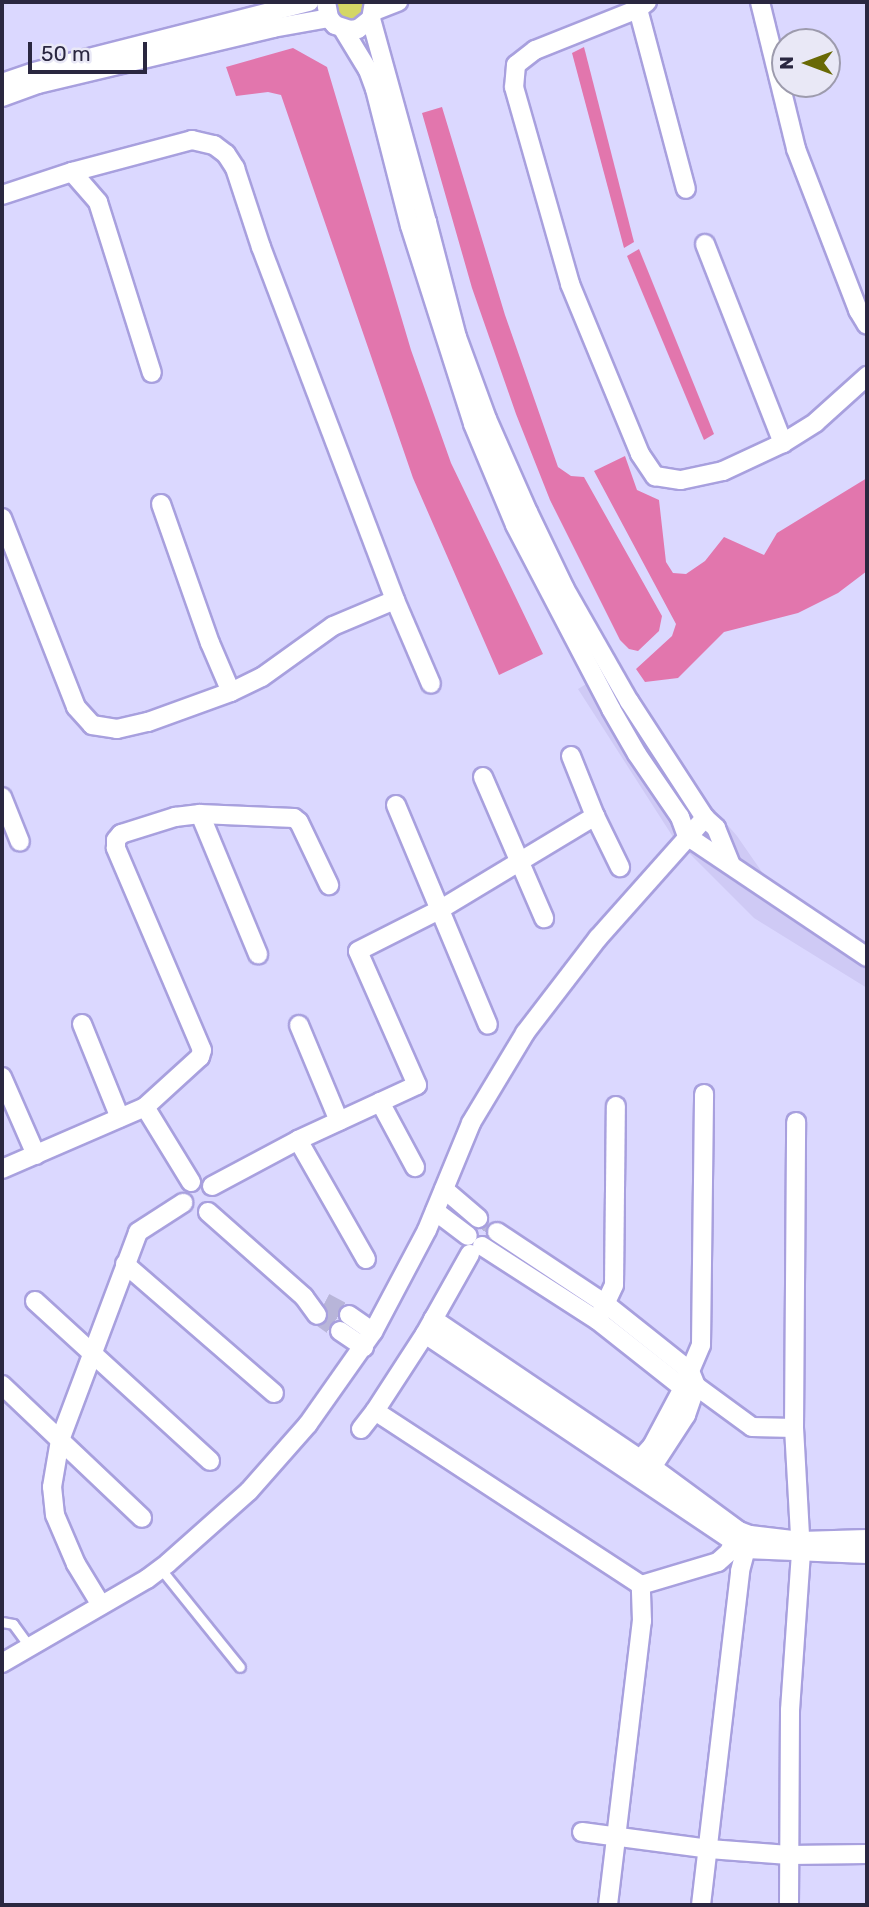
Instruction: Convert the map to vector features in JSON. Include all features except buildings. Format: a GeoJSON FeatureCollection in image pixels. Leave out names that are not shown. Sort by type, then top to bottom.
{"type":"FeatureCollection","features":[{"type":"Feature","properties":{"kind":"street"},"geometry":{"type":"LineString","coordinates":[[2,83],[34,72],[309,2]]}},
{"type":"Feature","properties":{"kind":"street"},"geometry":{"type":"LineString","coordinates":[[2,97],[64,78],[332,16],[358,29],[373,11],[398,2]]}},
{"type":"Feature","properties":{"kind":"street"},"geometry":{"type":"LineString","coordinates":[[760,2],[796,149],[858,310],[867,325]]}},
{"type":"Feature","properties":{"kind":"street"},"geometry":{"type":"LineString","coordinates":[[686,189],[642,5],[536,50],[516,65],[514,87],[570,284],[640,454],[655,476],[681,480],[723,471],[783,443],[816,422],[867,376]]}},
{"type":"Feature","properties":{"kind":"street"},"geometry":{"type":"LineString","coordinates":[[373,11],[418,224],[473,424],[551,598],[637,754],[680,817],[687,836],[702,849],[730,863],[867,957]]}},
{"type":"Feature","properties":{"kind":"street"},"geometry":{"type":"LineString","coordinates":[[332,16],[368,70],[418,224],[487,419],[565,589],[629,701],[705,818],[716,828],[730,863]]}},
{"type":"Feature","properties":{"kind":"street"},"geometry":{"type":"LineString","coordinates":[[2,195],[72,172],[192,141],[214,145],[226,154],[235,168],[261,247],[395,600],[431,684]]}},
{"type":"Feature","properties":{"kind":"street"},"geometry":{"type":"LineString","coordinates":[[72,172],[98,202],[152,373]]}},
{"type":"Feature","properties":{"kind":"street"},"geometry":{"type":"LineString","coordinates":[[705,244],[783,443]]}},
{"type":"Feature","properties":{"kind":"street"},"geometry":{"type":"LineString","coordinates":[[162,504],[210,643],[231,692]]}},
{"type":"Feature","properties":{"kind":"street"},"geometry":{"type":"LineString","coordinates":[[3,525],[76,707],[92,725],[117,729],[148,722],[231,692],[262,677],[333,626],[395,600]]}},
{"type":"Feature","properties":{"kind":"street"},"geometry":{"type":"LineString","coordinates":[[611,709],[616,713],[629,701]]}},
{"type":"Feature","properties":{"kind":"street"},"geometry":{"type":"LineString","coordinates":[[571,756],[595,816],[620,867]]}},
{"type":"Feature","properties":{"kind":"street"},"geometry":{"type":"LineString","coordinates":[[483,777],[544,918]]}},
{"type":"Feature","properties":{"kind":"street"},"geometry":{"type":"LineString","coordinates":[[2,797],[20,842]]}},
{"type":"Feature","properties":{"kind":"street"},"geometry":{"type":"LineString","coordinates":[[396,805],[488,1025]]}},
{"type":"Feature","properties":{"kind":"street"},"geometry":{"type":"LineString","coordinates":[[2,1169],[145,1107],[200,1057],[202,1050],[116,848],[116,840],[121,834],[175,817],[200,814],[294,818],[299,822],[329,886]]}},
{"type":"Feature","properties":{"kind":"street"},"geometry":{"type":"LineString","coordinates":[[200,814],[258,954]]}},
{"type":"Feature","properties":{"kind":"street"},"geometry":{"type":"LineString","coordinates":[[212,1186],[298,1140],[417,1086],[358,951],[440,909],[595,816]]}},
{"type":"Feature","properties":{"kind":"street"},"geometry":{"type":"LineString","coordinates":[[2,1663],[160,1568],[249,1491],[308,1424],[368,1340],[435,1211],[471,1123],[525,1033],[598,938],[705,818]]}},
{"type":"Feature","properties":{"kind":"street"},"geometry":{"type":"LineString","coordinates":[[82,1024],[121,1118]]}},
{"type":"Feature","properties":{"kind":"street"},"geometry":{"type":"LineString","coordinates":[[299,1025],[339,1121]]}},
{"type":"Feature","properties":{"kind":"street"},"geometry":{"type":"LineString","coordinates":[[2,1077],[36,1155]]}},
{"type":"Feature","properties":{"kind":"street"},"geometry":{"type":"LineString","coordinates":[[641,1469],[690,1381],[701,1345],[704,1094]]}},
{"type":"Feature","properties":{"kind":"street"},"geometry":{"type":"LineString","coordinates":[[380,1102],[415,1167]]}},
{"type":"Feature","properties":{"kind":"street"},"geometry":{"type":"LineString","coordinates":[[597,1321],[607,1305],[614,1285],[616,1106]]}},
{"type":"Feature","properties":{"kind":"street"},"geometry":{"type":"LineString","coordinates":[[145,1107],[187,1177],[202,1180],[212,1186],[215,1203],[208,1212]]}},
{"type":"Feature","properties":{"kind":"street"},"geometry":{"type":"LineString","coordinates":[[789,1905],[790,1710],[801,1547],[794,1428],[796,1122]]}},
{"type":"Feature","properties":{"kind":"street"},"geometry":{"type":"LineString","coordinates":[[298,1140],[366,1259]]}},
{"type":"Feature","properties":{"kind":"street"},"geometry":{"type":"LineString","coordinates":[[187,1177],[183,1203],[191,1212],[208,1212],[304,1297],[321,1308]]}},
{"type":"Feature","properties":{"kind":"street"},"geometry":{"type":"LineString","coordinates":[[444,1189],[478,1218]]}},
{"type":"Feature","properties":{"kind":"street"},"geometry":{"type":"LineString","coordinates":[[101,1605],[76,1564],[55,1515],[52,1487],[60,1440],[138,1231],[183,1203]]}},
{"type":"Feature","properties":{"kind":"street"},"geometry":{"type":"LineString","coordinates":[[435,1211],[473,1245],[690,1381],[752,1427],[794,1428]]}},
{"type":"Feature","properties":{"kind":"street"},"geometry":{"type":"LineString","coordinates":[[497,1231],[607,1305],[690,1381]]}},
{"type":"Feature","properties":{"kind":"street"},"geometry":{"type":"LineString","coordinates":[[361,1429],[429,1326],[473,1245]]}},
{"type":"Feature","properties":{"kind":"street"},"geometry":{"type":"LineString","coordinates":[[125,1264],[274,1393]]}},
{"type":"Feature","properties":{"kind":"street"},"geometry":{"type":"LineString","coordinates":[[35,1301],[210,1461]]}},
{"type":"Feature","properties":{"kind":"street"},"geometry":{"type":"LineString","coordinates":[[345,1323],[368,1340]]}},
{"type":"Feature","properties":{"kind":"street"},"geometry":{"type":"LineString","coordinates":[[429,1326],[742,1539],[867,1554]]}},
{"type":"Feature","properties":{"kind":"street"},"geometry":{"type":"LineString","coordinates":[[2,1385],[142,1518]]}},
{"type":"Feature","properties":{"kind":"street"},"geometry":{"type":"LineString","coordinates":[[375,1411],[641,1585],[718,1562],[742,1539]]}},
{"type":"Feature","properties":{"kind":"street"},"geometry":{"type":"LineString","coordinates":[[701,1905],[742,1539]]}},
{"type":"Feature","properties":{"kind":"street"},"geometry":{"type":"LineString","coordinates":[[801,1547],[867,1539]]}},
{"type":"Feature","properties":{"kind":"street"},"geometry":{"type":"LineString","coordinates":[[608,1905],[642,1621],[641,1585]]}},
{"type":"Feature","properties":{"kind":"street"},"geometry":{"type":"LineString","coordinates":[[582,1832],[709,1849],[789,1856],[867,1854]]}},
{"type":"Feature","properties":{"kind":"lane"},"geometry":{"type":"LineString","coordinates":[[160,1568],[240,1667]]}},
{"type":"Feature","properties":{"kind":"lane"},"geometry":{"type":"LineString","coordinates":[[2,1622],[13,1624],[30,1647]]}},
{"type":"Feature","properties":{"kind":"shaded area"},"geometry":{"type":"Polygon","coordinates":[[[335,2],[366,2],[370,15],[341,30],[333,5],[335,2]]]}},
{"type":"Feature","properties":{"kind":"shaded area"},"geometry":{"type":"Polygon","coordinates":[[[584,47],[634,242],[624,248],[572,53],[584,47]]]}},
{"type":"Feature","properties":{"kind":"shaded area"},"geometry":{"type":"Polygon","coordinates":[[[293,48],[327,67],[411,350],[451,463],[543,654],[499,675],[413,478],[281,95],[268,92],[236,96],[226,67],[293,48]]]}},
{"type":"Feature","properties":{"kind":"shaded area"},"geometry":{"type":"Polygon","coordinates":[[[442,107],[505,315],[558,467],[571,476],[584,477],[662,616],[659,631],[638,651],[629,649],[620,640],[550,500],[516,414],[472,288],[422,113],[442,107]]]}},
{"type":"Feature","properties":{"kind":"shaded area"},"geometry":{"type":"Polygon","coordinates":[[[639,249],[714,434],[704,440],[627,256],[639,249]]]}},
{"type":"Feature","properties":{"kind":"shaded area"},"geometry":{"type":"Polygon","coordinates":[[[625,456],[637,490],[659,500],[666,562],[673,573],[686,574],[705,561],[724,537],[764,555],[777,533],[867,478],[867,571],[838,593],[798,613],[724,632],[678,678],[645,682],[636,669],[672,636],[676,624],[594,471],[625,456]]]}},
{"type":"Feature","properties":{"kind":"shaded area"},"geometry":{"type":"Polygon","coordinates":[[[614,667],[664,751],[737,836],[775,891],[867,948],[867,988],[754,918],[673,837],[578,689],[614,667]]]}},
{"type":"Feature","properties":{"kind":"tunnel"},"geometry":{"type":"LineString","coordinates":[[470,1254],[487,1225]]}},
{"type":"Feature","properties":{"kind":"tunnel"},"geometry":{"type":"LineString","coordinates":[[325,1302],[349,1315]]}},
{"type":"Feature","properties":{"kind":"tunnel"},"geometry":{"type":"LineString","coordinates":[[317,1315],[340,1331]]}}]}
